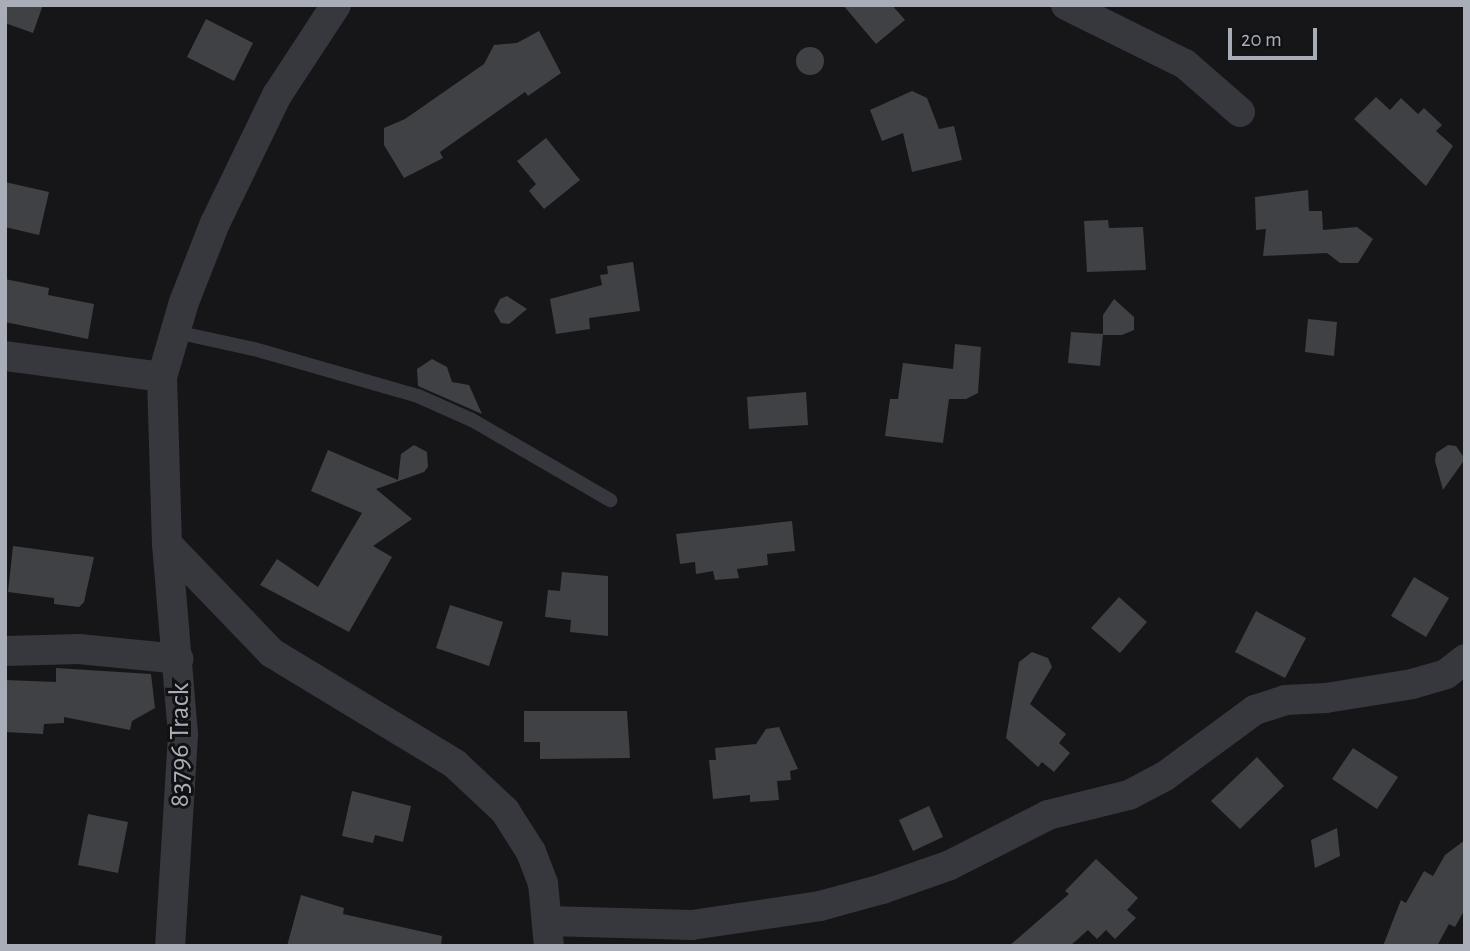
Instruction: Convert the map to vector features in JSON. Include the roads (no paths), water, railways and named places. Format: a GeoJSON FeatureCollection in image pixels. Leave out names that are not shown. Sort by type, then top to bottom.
{"type":"FeatureCollection","features":[{"type":"Feature","properties":{"kind":"street","name":"83796 Track"},"geometry":{"type":"LineString","coordinates":[[170,946],[183,772],[179,659],[167,544],[162,377],[215,223],[277,95],[336,5]]}},
{"type":"Feature","properties":{"kind":"street"},"geometry":{"type":"LineString","coordinates":[[1066,5],[1185,64],[1240,112]]}},
{"type":"Feature","properties":{"kind":"street"},"geometry":{"type":"LineString","coordinates":[[5,356],[162,377]]}},
{"type":"Feature","properties":{"kind":"street"},"geometry":{"type":"LineString","coordinates":[[167,544],[272,653],[455,764],[505,811],[531,852],[543,883],[549,933],[692,925],[820,906],[882,889],[950,866],[1048,815],[1129,795],[1165,776],[1255,710],[1285,700],[1326,698],[1412,684],[1446,674],[1465,659]]}},
{"type":"Feature","properties":{"kind":"street"},"geometry":{"type":"LineString","coordinates":[[5,651],[79,649],[179,659]]}},
{"type":"Feature","properties":{"kind":"lane"},"geometry":{"type":"LineString","coordinates":[[176,332],[254,349],[418,396],[472,420],[610,500]]}}]}
